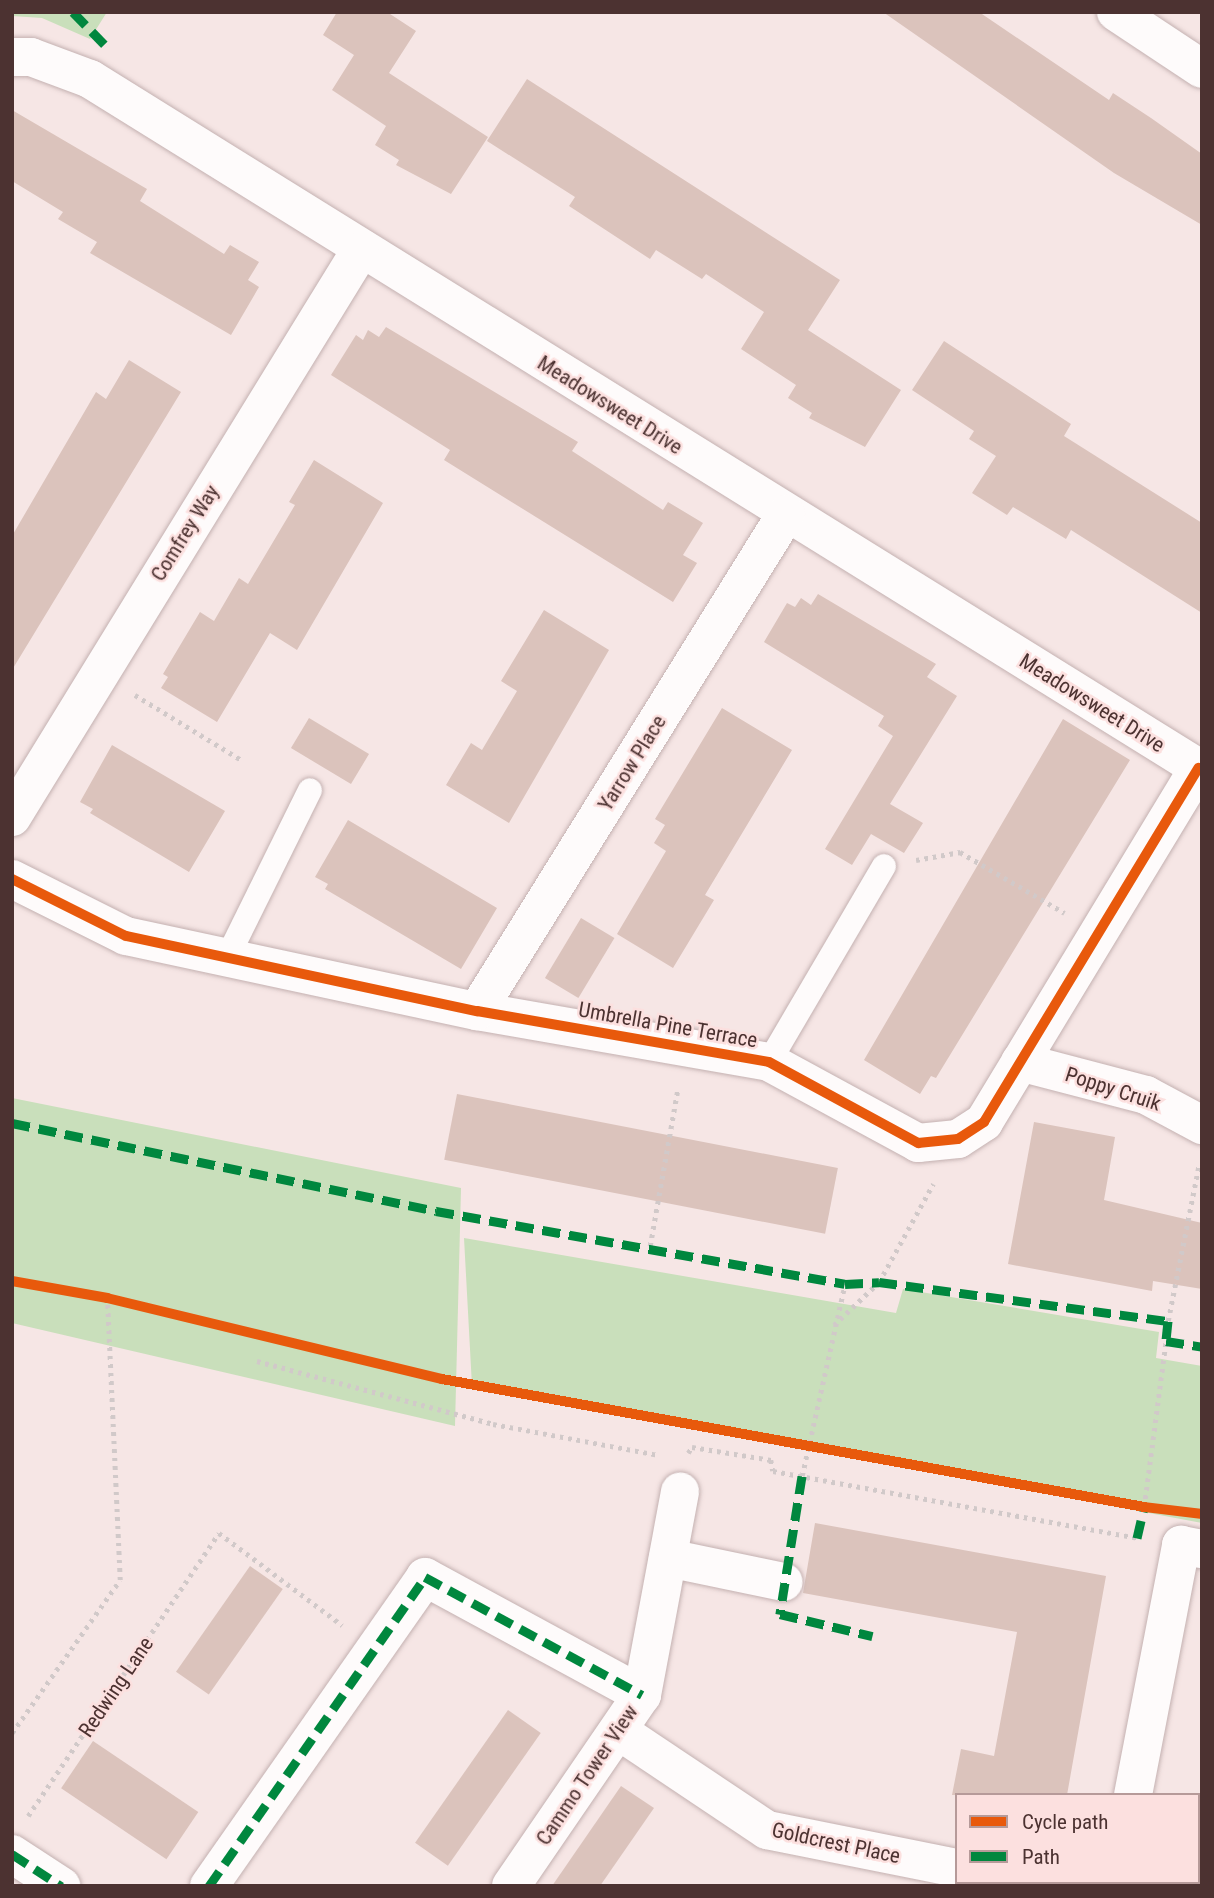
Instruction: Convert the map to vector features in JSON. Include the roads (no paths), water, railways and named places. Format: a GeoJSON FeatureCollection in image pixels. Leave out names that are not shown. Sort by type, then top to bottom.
{"type":"FeatureCollection","features":[{"type":"Feature","properties":{"kind":"street"},"geometry":{"type":"LineString","coordinates":[[1116,12],[1202,69]]}},
{"type":"Feature","properties":{"kind":"street","name":"Meadowsweet Drive"},"geometry":{"type":"LineString","coordinates":[[12,57],[32,57],[90,79],[360,251],[1200,769]]}},
{"type":"Feature","properties":{"kind":"street","name":"Comfrey Way"},"geometry":{"type":"LineString","coordinates":[[12,817],[360,251]]}},
{"type":"Feature","properties":{"kind":"street","name":"Yarrow Place"},"geometry":{"type":"LineString","coordinates":[[477,1011],[786,514]]}},
{"type":"Feature","properties":{"kind":"street"},"geometry":{"type":"LineString","coordinates":[[1020,1062],[1200,769]]}},
{"type":"Feature","properties":{"kind":"street","name":"Umbrella Pine Terrace"},"geometry":{"type":"LineString","coordinates":[[12,879],[126,936],[477,1011],[769,1062],[918,1143],[958,1139],[984,1122],[1020,1062]]}},
{"type":"Feature","properties":{"kind":"street","name":"Poppy Cruik"},"geometry":{"type":"LineString","coordinates":[[1020,1062],[1146,1095],[1202,1125]]}},
{"type":"Feature","properties":{"kind":"street","name":"Cammo Tower View"},"geometry":{"type":"LineString","coordinates":[[511,1886],[642,1695],[668,1558],[679,1469]]}},
{"type":"Feature","properties":{"kind":"street"},"geometry":{"type":"LineString","coordinates":[[1133,1793],[1192,1547]]}},
{"type":"Feature","properties":{"kind":"street"},"geometry":{"type":"LineString","coordinates":[[668,1558],[784,1582]]}},
{"type":"Feature","properties":{"kind":"street"},"geometry":{"type":"LineString","coordinates":[[209,1886],[425,1577],[642,1695]]}},
{"type":"Feature","properties":{"kind":"street","name":"Goldcrest Place"},"geometry":{"type":"LineString","coordinates":[[619,1731],[767,1830],[955,1868]]}},
{"type":"Feature","properties":{"kind":"street"},"geometry":{"type":"LineString","coordinates":[[16,1841],[61,1886]]}},
{"type":"Feature","properties":{"kind":"lane"},"geometry":{"type":"LineString","coordinates":[[228,958],[310,790]]}},
{"type":"Feature","properties":{"kind":"lane"},"geometry":{"type":"LineString","coordinates":[[769,1062],[884,866]]}}]}
